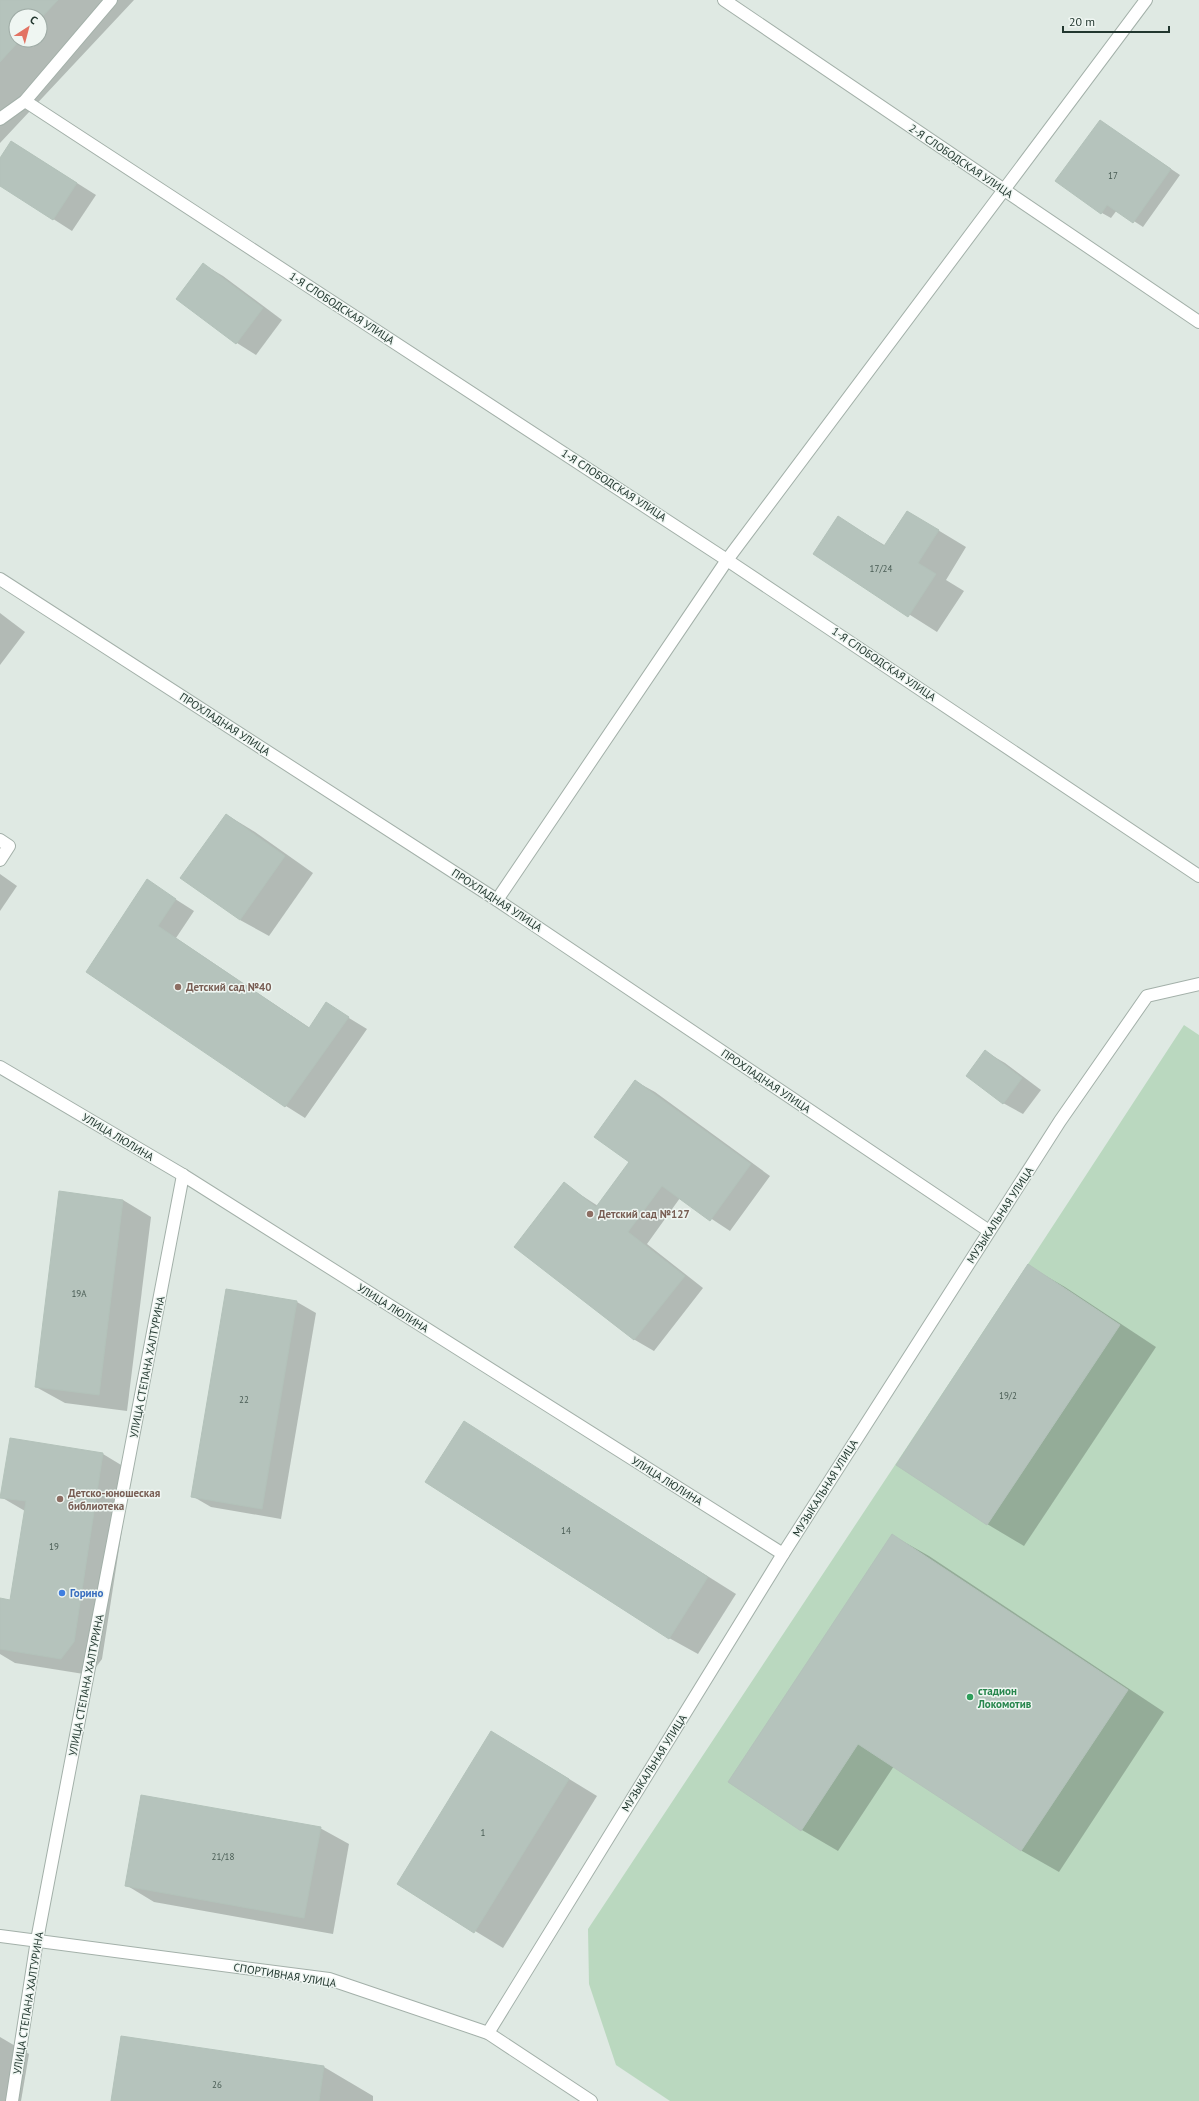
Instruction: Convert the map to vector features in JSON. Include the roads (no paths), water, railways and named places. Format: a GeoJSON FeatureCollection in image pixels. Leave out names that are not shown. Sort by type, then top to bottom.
{"type":"FeatureCollection","features":[{"type":"Feature","properties":{"kind":"street"},"geometry":{"type":"LineString","coordinates":[[0,119],[25,100],[112,0]]}},
{"type":"Feature","properties":{"kind":"street","name":"2-Я СЛОБОДСКАЯ УЛИЦА"},"geometry":{"type":"LineString","coordinates":[[724,0],[1199,322]]}},
{"type":"Feature","properties":{"kind":"street"},"geometry":{"type":"LineString","coordinates":[[497,900],[728,560],[1005,191],[1146,0]]}},
{"type":"Feature","properties":{"kind":"street","name":"1-Я СЛОБОДСКАЯ УЛИЦА"},"geometry":{"type":"LineString","coordinates":[[25,100],[728,560],[1199,876]]}},
{"type":"Feature","properties":{"kind":"street","name":"ПРОХЛАДНАЯ УЛИЦА"},"geometry":{"type":"LineString","coordinates":[[0,579],[497,900],[989,1231]]}},
{"type":"Feature","properties":{"kind":"street"},"geometry":{"type":"LineString","coordinates":[[0,840],[9,846],[0,860]]}},
{"type":"Feature","properties":{"kind":"street","name":"МУЗЫКАЛЬНАЯ УЛИЦА"},"geometry":{"type":"LineString","coordinates":[[488,2033],[783,1554],[1060,1121],[1147,996],[1198,986]]}},
{"type":"Feature","properties":{"kind":"street","name":"УЛИЦА ЛЮЛИНА"},"geometry":{"type":"LineString","coordinates":[[0,1066],[183,1175],[783,1554]]}},
{"type":"Feature","properties":{"kind":"street","name":"УЛИЦА СТЕПАНА ХАЛТУРИНА"},"geometry":{"type":"LineString","coordinates":[[12,2101],[37,1940],[183,1175]]}},
{"type":"Feature","properties":{"kind":"street","name":"СПОРТИВНАЯ УЛИЦА"},"geometry":{"type":"LineString","coordinates":[[0,1936],[328,1979],[488,2033],[591,2101]]}},
{"type":"Feature","properties":{"kind":"place","name":"Детский сад №40"},"geometry":{"type":"Point","coordinates":[178,987]}},
{"type":"Feature","properties":{"kind":"place","name":"Детский сад №127"},"geometry":{"type":"Point","coordinates":[590,1214]}},
{"type":"Feature","properties":{"kind":"place","name":"Детско-юношеская библиотека"},"geometry":{"type":"Point","coordinates":[60,1499]}},
{"type":"Feature","properties":{"kind":"place","name":"Горино"},"geometry":{"type":"Point","coordinates":[62,1593]}},
{"type":"Feature","properties":{"kind":"place","name":"стадион Локомотив"},"geometry":{"type":"Point","coordinates":[970,1697]}}]}
